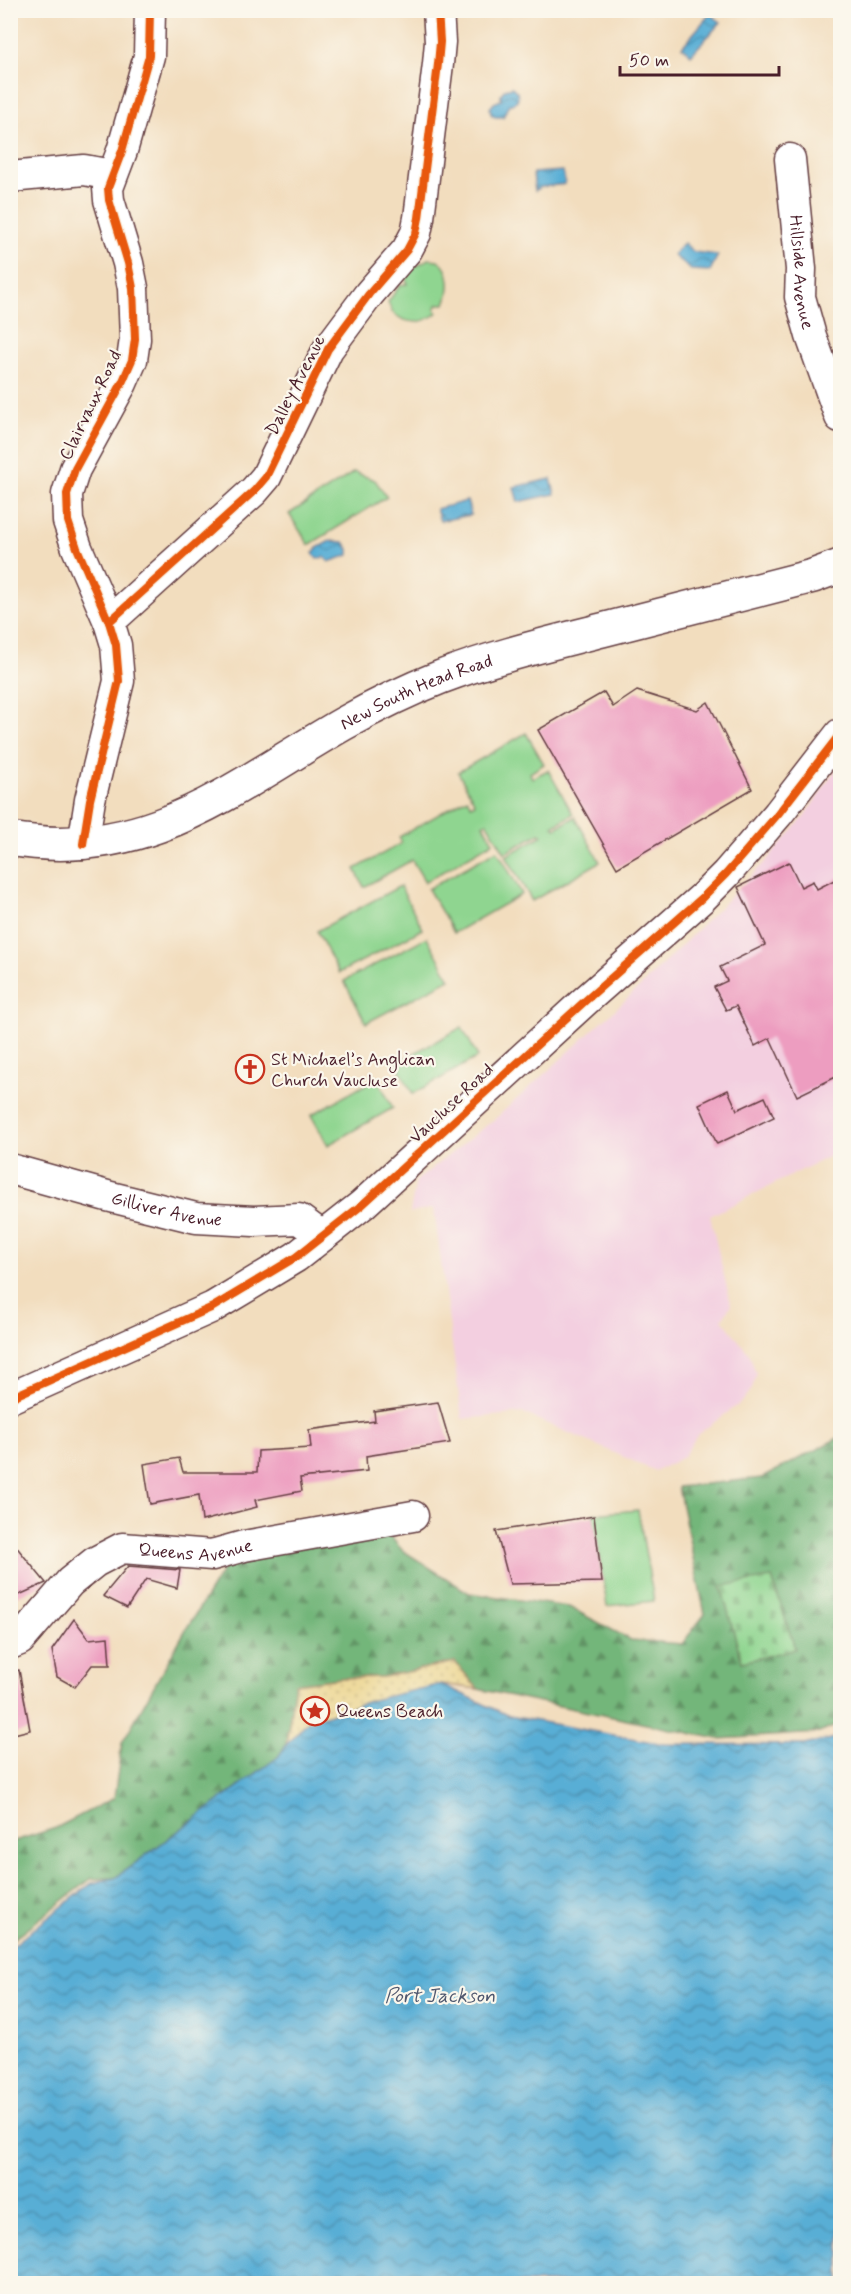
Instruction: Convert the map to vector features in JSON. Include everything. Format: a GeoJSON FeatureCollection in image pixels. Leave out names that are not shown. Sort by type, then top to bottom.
{"type":"FeatureCollection","features":[{"type":"Feature","properties":{"kind":"main road","name":"New South Head Road"},"geometry":{"type":"LineString","coordinates":[[10,839],[46,844],[83,843],[151,830],[198,810],[345,723],[389,700],[442,677],[519,652],[813,576],[840,566]]}},
{"type":"Feature","properties":{"kind":"street","name":"Clairvaux Road"},"geometry":{"type":"LineString","coordinates":[[83,843],[90,800],[119,681],[116,645],[68,521],[67,494],[75,469],[132,360],[135,313],[131,279],[109,200],[108,188],[122,151],[149,56],[150,10]]}},
{"type":"Feature","properties":{"kind":"street","name":"Dalley Avenue"},"geometry":{"type":"LineString","coordinates":[[109,622],[254,491],[266,477],[328,349],[412,241],[419,218],[437,75],[440,42],[438,10]]}},
{"type":"Feature","properties":{"kind":"street","name":"Hillside Avenue"},"geometry":{"type":"LineString","coordinates":[[790,159],[801,269],[800,297],[840,417]]}},
{"type":"Feature","properties":{"kind":"street"},"geometry":{"type":"LineString","coordinates":[[10,177],[84,170],[112,175]]}},
{"type":"Feature","properties":{"kind":"street","name":"Vaucluse Road"},"geometry":{"type":"LineString","coordinates":[[10,1398],[213,1307],[286,1263],[362,1205],[702,898],[778,814],[840,734]]}},
{"type":"Feature","properties":{"kind":"street","name":"Gilliver Avenue"},"geometry":{"type":"LineString","coordinates":[[10,1169],[196,1218],[254,1221],[299,1219],[322,1236]]}},
{"type":"Feature","properties":{"kind":"street","name":"Queens Avenue"},"geometry":{"type":"LineString","coordinates":[[10,1644],[20,1640],[70,1582],[94,1562],[122,1548],[212,1555],[244,1546],[412,1516]]}},
{"type":"Feature","properties":{"kind":"shaded area"},"geometry":{"type":"Polygon","coordinates":[[[840,766],[840,1151],[710,1216],[731,1305],[722,1319],[750,1355],[756,1374],[752,1389],[742,1402],[698,1434],[683,1457],[656,1471],[523,1413],[462,1419],[434,1208],[410,1213],[416,1181],[496,1118],[641,986],[767,860],[805,816],[840,766]]]}},
{"type":"Feature","properties":{"kind":"green space"},"geometry":{"type":"Polygon","coordinates":[[[429,259],[438,260],[446,269],[449,286],[445,304],[438,304],[435,309],[437,313],[426,320],[408,321],[392,312],[388,302],[400,285],[407,284],[406,276],[415,267],[429,259]]]}},
{"type":"Feature","properties":{"kind":"green space"},"geometry":{"type":"Polygon","coordinates":[[[354,472],[375,480],[387,497],[309,545],[289,514],[354,472]]]}},
{"type":"Feature","properties":{"kind":"green space"},"geometry":{"type":"Polygon","coordinates":[[[526,733],[544,764],[530,773],[532,778],[548,770],[573,814],[553,826],[556,828],[575,817],[600,862],[532,901],[506,856],[543,835],[540,833],[505,853],[487,823],[483,824],[493,842],[425,882],[412,860],[364,887],[355,869],[402,843],[399,837],[467,798],[471,805],[475,803],[458,772],[526,733]]]}},
{"type":"Feature","properties":{"kind":"green space"},"geometry":{"type":"Polygon","coordinates":[[[497,850],[522,894],[454,933],[428,889],[497,850]]]}},
{"type":"Feature","properties":{"kind":"green space"},"geometry":{"type":"Polygon","coordinates":[[[400,886],[423,929],[339,973],[317,931],[400,886]]]}},
{"type":"Feature","properties":{"kind":"green space"},"geometry":{"type":"Polygon","coordinates":[[[427,937],[450,979],[366,1023],[344,981],[427,937]]]}},
{"type":"Feature","properties":{"kind":"green space"},"geometry":{"type":"Polygon","coordinates":[[[462,1027],[478,1057],[413,1094],[396,1063],[462,1027]]]}},
{"type":"Feature","properties":{"kind":"green space"},"geometry":{"type":"Polygon","coordinates":[[[377,1078],[393,1108],[328,1145],[311,1115],[377,1078]]]}},
{"type":"Feature","properties":{"kind":"green space"},"geometry":{"type":"Polygon","coordinates":[[[840,1437],[840,1724],[819,1733],[718,1739],[478,1689],[455,1662],[384,1677],[342,1678],[295,1684],[286,1745],[279,1757],[115,1878],[91,1879],[11,1941],[11,1842],[56,1828],[114,1798],[122,1743],[185,1631],[232,1555],[383,1528],[402,1550],[469,1593],[569,1607],[631,1640],[682,1644],[705,1614],[678,1487],[762,1478],[840,1437]]]}},
{"type":"Feature","properties":{"kind":"green space"},"geometry":{"type":"Polygon","coordinates":[[[638,1510],[654,1601],[607,1606],[593,1514],[638,1510]]]}},
{"type":"Feature","properties":{"kind":"green space"},"geometry":{"type":"Polygon","coordinates":[[[772,1578],[795,1649],[742,1662],[721,1586],[772,1578]]]}},
{"type":"Feature","properties":{"kind":"sand","name":"Queens Beach"},"geometry":{"type":"Polygon","coordinates":[[[455,1662],[478,1689],[441,1684],[307,1722],[286,1745],[295,1684],[342,1678],[384,1677],[455,1662]]]}},
{"type":"Feature","properties":{"kind":"water"},"geometry":{"type":"Polygon","coordinates":[[[710,14],[721,22],[691,55],[682,47],[710,14]]]}},
{"type":"Feature","properties":{"kind":"water"},"geometry":{"type":"Polygon","coordinates":[[[512,87],[517,92],[518,99],[513,104],[509,104],[503,117],[495,117],[491,114],[490,108],[501,100],[501,94],[505,89],[512,87]]]}},
{"type":"Feature","properties":{"kind":"water"},"geometry":{"type":"Polygon","coordinates":[[[563,171],[565,184],[541,187],[535,191],[533,173],[563,171]]]}},
{"type":"Feature","properties":{"kind":"water"},"geometry":{"type":"Polygon","coordinates":[[[684,243],[694,252],[718,255],[710,271],[691,270],[673,255],[684,243]]]}},
{"type":"Feature","properties":{"kind":"water"},"geometry":{"type":"Polygon","coordinates":[[[551,479],[555,494],[518,502],[514,487],[551,479]]]}},
{"type":"Feature","properties":{"kind":"water"},"geometry":{"type":"Polygon","coordinates":[[[467,501],[471,515],[440,521],[436,509],[467,501]]]}},
{"type":"Feature","properties":{"kind":"water"},"geometry":{"type":"Polygon","coordinates":[[[330,541],[344,542],[349,549],[349,555],[329,562],[324,557],[317,559],[313,553],[330,541]]]}},
{"type":"Feature","properties":{"kind":"water","name":"Port Jackson"},"geometry":{"type":"Polygon","coordinates":[[[441,1684],[509,1716],[663,1744],[804,1745],[840,1737],[840,2283],[11,2283],[11,1947],[92,1883],[115,1878],[278,1757],[307,1722],[372,1700],[441,1684]]]}},
{"type":"Feature","properties":{"kind":"building"},"geometry":{"type":"Polygon","coordinates":[[[637,691],[697,710],[708,702],[752,789],[617,868],[538,730],[604,692],[613,707],[637,691]]]}},
{"type":"Feature","properties":{"kind":"building"},"geometry":{"type":"Polygon","coordinates":[[[789,862],[801,887],[813,881],[817,889],[840,877],[840,1075],[797,1096],[770,1038],[755,1046],[736,1006],[726,1010],[714,987],[727,981],[720,967],[765,945],[738,887],[789,862]]]}},
{"type":"Feature","properties":{"kind":"building"},"geometry":{"type":"Polygon","coordinates":[[[728,1090],[737,1110],[765,1097],[774,1117],[717,1144],[699,1104],[728,1090]]]}},
{"type":"Feature","properties":{"kind":"building"},"geometry":{"type":"Polygon","coordinates":[[[438,1402],[450,1443],[366,1456],[367,1471],[300,1478],[302,1491],[255,1500],[257,1507],[202,1521],[199,1495],[150,1504],[144,1464],[179,1458],[183,1472],[257,1472],[258,1451],[311,1448],[309,1430],[375,1421],[374,1411],[438,1402]]]}},
{"type":"Feature","properties":{"kind":"building"},"geometry":{"type":"Polygon","coordinates":[[[594,1516],[602,1582],[510,1584],[496,1531],[594,1516]]]}},
{"type":"Feature","properties":{"kind":"building"},"geometry":{"type":"Polygon","coordinates":[[[10,1539],[46,1583],[10,1599],[10,1539]]]}},
{"type":"Feature","properties":{"kind":"building"},"geometry":{"type":"Polygon","coordinates":[[[128,1566],[180,1570],[177,1588],[146,1579],[127,1608],[103,1596],[128,1566]]]}},
{"type":"Feature","properties":{"kind":"building"},"geometry":{"type":"Polygon","coordinates":[[[74,1619],[89,1639],[108,1637],[110,1665],[92,1665],[75,1687],[57,1677],[52,1650],[74,1619]]]}},
{"type":"Feature","properties":{"kind":"building"},"geometry":{"type":"Polygon","coordinates":[[[19,1670],[30,1730],[10,1735],[10,1671],[19,1670]]]}},
{"type":"Feature","properties":{"kind":"cycle path"},"geometry":{"type":"LineString","coordinates":[[83,844],[90,800],[119,681],[116,645],[68,521],[67,494],[75,469],[132,360],[135,339],[133,288],[109,200],[108,188],[122,151],[149,56],[150,10]]}},
{"type":"Feature","properties":{"kind":"cycle path"},"geometry":{"type":"LineString","coordinates":[[109,622],[254,491],[266,477],[328,349],[369,294],[407,250],[416,233],[419,218],[438,64],[440,42],[438,10]]}},
{"type":"Feature","properties":{"kind":"cycle path"},"geometry":{"type":"LineString","coordinates":[[10,1398],[213,1307],[296,1257],[362,1205],[585,1001],[702,898],[778,814],[840,734]]}},
{"type":"Feature","properties":{"kind":"place","name":"St Michael’s Anglican Church Vaucluse"},"geometry":{"type":"Point","coordinates":[250,1069]}},
{"type":"Feature","properties":{"kind":"place","name":"Queens Beach"},"geometry":{"type":"Point","coordinates":[315,1711]}}]}
